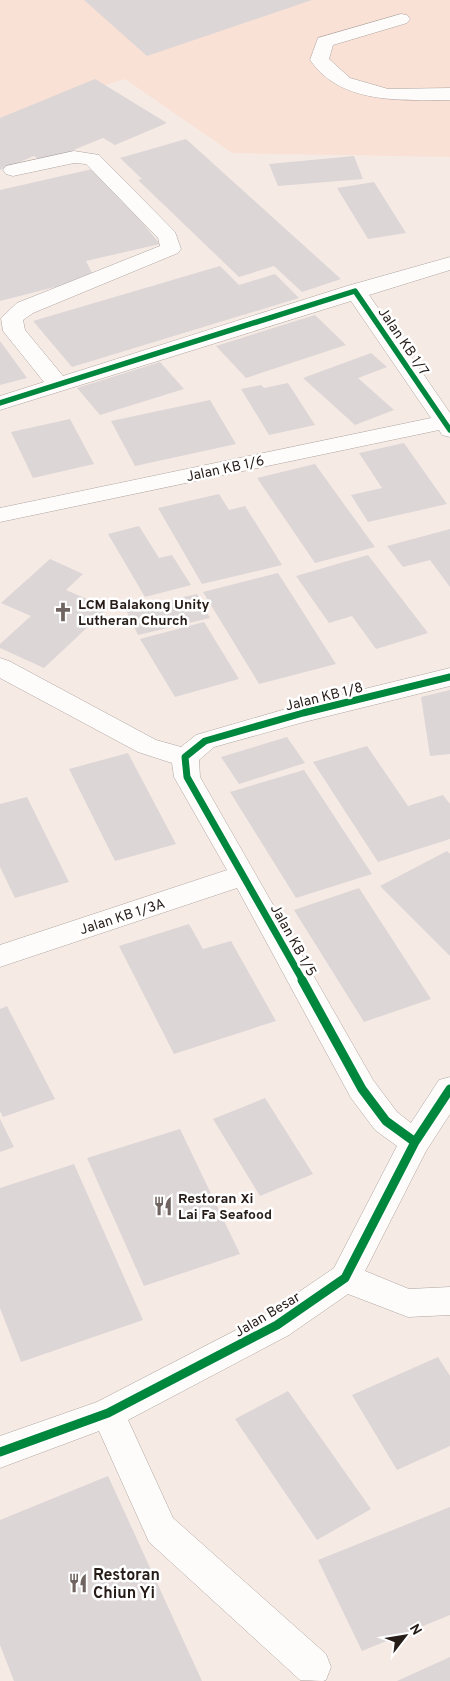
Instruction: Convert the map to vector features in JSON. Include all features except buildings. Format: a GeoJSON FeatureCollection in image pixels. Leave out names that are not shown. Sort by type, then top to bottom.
{"type":"FeatureCollection","features":[{"type":"Feature","properties":{"kind":"street"},"geometry":{"type":"LineString","coordinates":[[401,19],[325,42],[319,60],[343,82],[387,94],[450,94]]}},
{"type":"Feature","properties":{"kind":"street"},"geometry":{"type":"LineString","coordinates":[[13,170],[74,157],[92,159],[168,236],[171,249],[25,308],[12,318],[14,330],[58,385]]}},
{"type":"Feature","properties":{"kind":"street"},"geometry":{"type":"LineString","coordinates":[[0,403],[450,263]]}},
{"type":"Feature","properties":{"kind":"street","name":"Jalan KB 1/7"},"geometry":{"type":"LineString","coordinates":[[355,291],[448,425]]}},
{"type":"Feature","properties":{"kind":"street","name":"Jalan KB 1/6"},"geometry":{"type":"LineString","coordinates":[[0,516],[448,425]]}},
{"type":"Feature","properties":{"kind":"street"},"geometry":{"type":"LineString","coordinates":[[0,667],[147,746],[195,749]]}},
{"type":"Feature","properties":{"kind":"street","name":"Jalan KB 1/8"},"geometry":{"type":"LineString","coordinates":[[195,749],[303,713],[450,677]]}},
{"type":"Feature","properties":{"kind":"street","name":"Jalan KB 1/5"},"geometry":{"type":"LineString","coordinates":[[195,749],[187,777],[362,1089],[386,1121],[415,1142]]}},
{"type":"Feature","properties":{"kind":"street","name":"Jalan KB 1/3A"},"geometry":{"type":"LineString","coordinates":[[0,956],[244,876]]}},
{"type":"Feature","properties":{"kind":"street","name":"Jalan Besar"},"geometry":{"type":"LineString","coordinates":[[0,1452],[108,1413],[278,1325],[345,1278],[415,1142],[450,1089]]}},
{"type":"Feature","properties":{"kind":"street"},"geometry":{"type":"LineString","coordinates":[[345,1278],[408,1303],[450,1301]]}},
{"type":"Feature","properties":{"kind":"street"},"geometry":{"type":"LineString","coordinates":[[108,1413],[162,1530],[312,1667]]}},
{"type":"Feature","properties":{"kind":"shaded area"},"geometry":{"type":"Polygon","coordinates":[[[0,0],[450,0],[450,157],[232,153],[125,79],[0,118],[0,0]]]}},
{"type":"Feature","properties":{"kind":"cycle path"},"geometry":{"type":"LineString","coordinates":[[0,403],[355,291],[450,430]]}},
{"type":"Feature","properties":{"kind":"cycle path"},"geometry":{"type":"LineString","coordinates":[[415,1142],[386,1121],[362,1089],[244,875],[187,777],[185,757],[205,741],[303,713],[450,677]]}},
{"type":"Feature","properties":{"kind":"cycle path"},"geometry":{"type":"LineString","coordinates":[[0,1452],[108,1413],[277,1325],[345,1278],[415,1142],[450,1089]]}},
{"type":"Feature","properties":{"kind":"place","name":"LCM Balakong Unity Lutheran Church"},"geometry":{"type":"Point","coordinates":[63,612]}},
{"type":"Feature","properties":{"kind":"place","name":"Restoran Xi Lai Fa Seafood"},"geometry":{"type":"Point","coordinates":[163,1206]}},
{"type":"Feature","properties":{"kind":"place","name":"Restoran Chiun Yi"},"geometry":{"type":"Point","coordinates":[78,1583]}}]}
